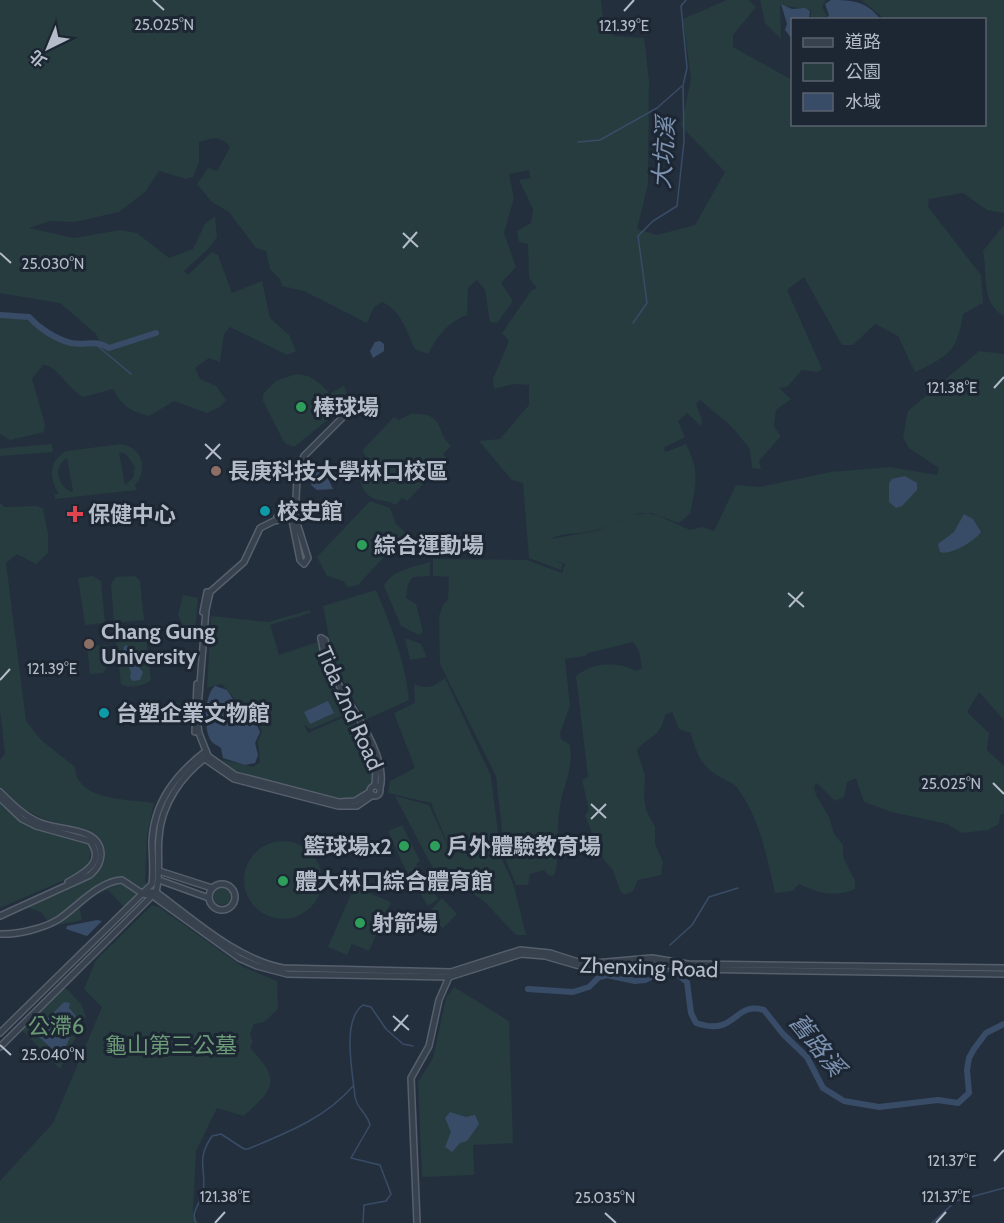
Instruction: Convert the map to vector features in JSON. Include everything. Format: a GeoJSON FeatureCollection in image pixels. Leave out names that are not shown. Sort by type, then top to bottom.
{"type":"FeatureCollection","features":[{"type":"Feature","properties":{"kind":"street"},"geometry":{"type":"LineString","coordinates":[[293,515],[294,477],[302,454],[355,405],[355,408],[304,456],[297,478],[293,515],[308,558],[304,564],[300,560],[293,515]]}},
{"type":"Feature","properties":{"kind":"street"},"geometry":{"type":"LineString","coordinates":[[293,515],[268,519],[258,526],[242,561],[237,567],[217,579],[203,600],[194,724],[205,755],[234,779],[330,804],[357,806],[378,787]]}},
{"type":"Feature","properties":{"kind":"street","name":"Tida 2nd Road"},"geometry":{"type":"LineString","coordinates":[[321,638],[325,640],[334,675],[367,734],[380,773],[378,787],[374,760],[362,732],[330,674],[321,638]]}},
{"type":"Feature","properties":{"kind":"street"},"geometry":{"type":"LineString","coordinates":[[0,1033],[152,884],[154,870],[152,839],[160,805],[176,778],[205,755]]}},
{"type":"Feature","properties":{"kind":"street"},"geometry":{"type":"LineString","coordinates":[[0,1047],[154,894],[161,871],[158,838],[166,807],[176,789],[205,755]]}},
{"type":"Feature","properties":{"kind":"street"},"geometry":{"type":"LineString","coordinates":[[372,793],[379,794],[378,787]]}},
{"type":"Feature","properties":{"kind":"street"},"geometry":{"type":"LineString","coordinates":[[0,792],[15,807],[40,823],[87,834],[96,841],[101,853],[98,866],[90,875],[0,915]]}},
{"type":"Feature","properties":{"kind":"street"},"geometry":{"type":"LineString","coordinates":[[0,798],[22,819],[36,826],[90,841],[96,852],[94,864],[86,872],[0,915]]}},
{"type":"Feature","properties":{"kind":"street"},"geometry":{"type":"LineString","coordinates":[[154,870],[212,888],[220,884],[229,885],[235,891],[235,900],[230,907],[223,910],[215,908],[209,898],[159,880]]}},
{"type":"Feature","properties":{"kind":"street"},"geometry":{"type":"LineString","coordinates":[[0,933],[52,923],[115,880],[129,883],[144,893],[154,894]]}},
{"type":"Feature","properties":{"kind":"street"},"geometry":{"type":"LineString","coordinates":[[209,898],[212,888]]}},
{"type":"Feature","properties":{"kind":"street","name":"Zhenxing Road"},"geometry":{"type":"LineString","coordinates":[[154,894],[246,955],[267,965],[300,970],[450,975],[515,953],[550,953],[584,964],[652,958],[688,964],[1004,974]]}},
{"type":"Feature","properties":{"kind":"street","name":"Zhenxing Road"},"geometry":{"type":"LineString","coordinates":[[806,969],[1004,968]]}},
{"type":"Feature","properties":{"kind":"street"},"geometry":{"type":"LineString","coordinates":[[417,1223],[411,1078],[429,1046],[439,1000],[450,975]]}},
{"type":"Feature","properties":{"kind":"green space"},"geometry":{"type":"Polygon","coordinates":[[[0,0],[601,0],[604,27],[614,36],[644,38],[649,80],[648,184],[637,229],[657,235],[695,225],[725,172],[681,126],[691,79],[683,19],[727,0],[749,0],[756,7],[733,35],[733,47],[791,79],[791,126],[986,126],[986,18],[884,18],[861,0],[1004,0],[1004,213],[987,210],[963,193],[929,199],[928,207],[981,275],[983,303],[963,314],[958,337],[950,351],[936,362],[915,372],[898,336],[875,324],[853,345],[842,345],[804,277],[787,290],[822,369],[818,372],[802,370],[787,387],[779,388],[791,399],[776,410],[774,427],[781,436],[759,461],[761,469],[752,468],[750,449],[731,426],[700,400],[696,404],[702,420],[701,426],[687,413],[678,421],[685,437],[663,448],[666,452],[686,444],[696,478],[690,514],[679,523],[659,516],[690,530],[702,527],[714,531],[736,485],[760,487],[831,472],[891,467],[937,475],[939,468],[909,448],[903,437],[908,411],[979,351],[1004,354],[1004,720],[979,692],[967,712],[989,733],[987,750],[1004,766],[1004,813],[1000,815],[999,824],[988,830],[962,833],[947,824],[892,812],[864,802],[856,778],[847,782],[844,797],[835,801],[817,783],[814,786],[816,795],[829,817],[834,834],[843,845],[843,857],[855,881],[855,889],[834,894],[813,890],[799,884],[792,891],[775,893],[762,838],[745,799],[735,786],[705,765],[696,750],[691,733],[679,729],[672,712],[665,715],[658,732],[637,750],[645,776],[646,810],[655,827],[655,844],[663,862],[661,875],[638,880],[633,891],[624,895],[613,870],[604,860],[585,816],[589,810],[582,780],[588,777],[576,676],[590,668],[613,664],[636,671],[642,668],[639,651],[633,642],[588,653],[585,656],[565,659],[570,706],[560,733],[561,739],[570,745],[571,759],[560,805],[556,868],[554,875],[549,876],[544,870],[530,874],[528,885],[516,885],[505,858],[496,776],[440,664],[439,616],[443,605],[448,600],[449,577],[433,576],[433,559],[527,560],[562,573],[565,564],[554,560],[563,564],[561,570],[529,558],[523,483],[512,480],[479,441],[500,439],[529,405],[529,385],[514,384],[494,389],[493,379],[509,341],[502,333],[531,291],[537,288],[529,278],[528,244],[519,242],[517,231],[531,223],[533,209],[519,180],[530,178],[529,170],[509,174],[514,198],[504,233],[516,267],[501,283],[513,301],[497,323],[490,322],[485,290],[477,280],[468,288],[467,315],[444,330],[428,354],[415,349],[399,316],[382,302],[374,307],[367,323],[304,291],[282,286],[280,279],[270,269],[266,251],[256,248],[229,212],[212,202],[197,184],[208,168],[217,171],[230,147],[219,139],[199,142],[199,162],[193,177],[186,179],[159,171],[145,192],[119,212],[75,222],[50,221],[29,228],[74,238],[120,230],[137,233],[169,258],[193,249],[205,224],[215,216],[217,237],[208,249],[184,271],[188,275],[212,252],[218,255],[232,293],[262,281],[270,318],[289,335],[296,351],[287,355],[230,327],[224,334],[220,362],[209,358],[195,368],[200,379],[216,386],[226,400],[220,407],[207,413],[174,401],[149,416],[127,407],[113,389],[83,397],[53,369],[43,365],[32,379],[45,424],[44,432],[10,440],[0,434],[0,318],[25,319],[70,346],[101,345],[96,334],[60,303],[0,293],[0,0]],[[609,525],[551,539],[596,531],[609,525]]]}},
{"type":"Feature","properties":{"kind":"green space"},"geometry":{"type":"Polygon","coordinates":[[[760,0],[826,0],[822,7],[828,17],[820,18],[811,18],[811,10],[780,5],[781,39],[765,23],[760,0]]]}},
{"type":"Feature","properties":{"kind":"green space"},"geometry":{"type":"Polygon","coordinates":[[[1004,225],[1004,316],[996,310],[988,296],[983,251],[1004,225]]]}},
{"type":"Feature","properties":{"kind":"green space","name":"棒球場"},"geometry":{"type":"Polygon","coordinates":[[[296,374],[308,376],[318,382],[333,399],[331,393],[344,386],[349,399],[339,412],[335,401],[336,413],[294,447],[285,443],[282,438],[263,401],[263,394],[276,381],[296,374]]]}},
{"type":"Feature","properties":{"kind":"green space"},"geometry":{"type":"Polygon","coordinates":[[[411,414],[430,416],[435,420],[451,446],[443,454],[447,459],[407,501],[402,498],[395,505],[373,498],[364,490],[360,473],[366,456],[362,451],[394,417],[399,420],[411,414]]]}},
{"type":"Feature","properties":{"kind":"green space"},"geometry":{"type":"Polygon","coordinates":[[[52,444],[53,452],[0,456],[0,449],[4,448],[52,444]]]}},
{"type":"Feature","properties":{"kind":"green space"},"geometry":{"type":"Polygon","coordinates":[[[121,444],[128,446],[138,454],[141,460],[142,473],[135,485],[137,490],[55,499],[55,494],[59,494],[53,482],[53,464],[67,451],[121,444]],[[119,452],[125,485],[133,478],[135,467],[126,454],[119,452]],[[67,458],[59,466],[58,471],[60,481],[72,492],[73,491],[67,458]]]}},
{"type":"Feature","properties":{"kind":"green space","name":"綜合運動場"},"geometry":{"type":"Polygon","coordinates":[[[370,501],[390,508],[396,524],[406,533],[358,585],[348,587],[343,581],[327,576],[317,557],[370,501]]]}},
{"type":"Feature","properties":{"kind":"green space"},"geometry":{"type":"Polygon","coordinates":[[[0,503],[5,507],[37,506],[43,509],[48,534],[48,553],[36,564],[17,554],[6,563],[26,721],[41,740],[75,767],[78,778],[84,786],[105,796],[154,803],[147,835],[145,888],[124,907],[108,890],[78,902],[82,920],[52,926],[41,912],[26,907],[94,875],[103,861],[104,849],[99,839],[90,832],[36,815],[17,804],[0,789],[0,760],[5,754],[0,710],[0,503]]]}},
{"type":"Feature","properties":{"kind":"green space"},"geometry":{"type":"Polygon","coordinates":[[[430,562],[430,576],[413,577],[408,584],[406,598],[416,604],[423,632],[419,635],[401,626],[384,586],[392,576],[430,562]]]}},
{"type":"Feature","properties":{"kind":"green space"},"geometry":{"type":"Polygon","coordinates":[[[93,576],[101,581],[105,623],[85,625],[78,578],[93,576]]]}},
{"type":"Feature","properties":{"kind":"green space"},"geometry":{"type":"Polygon","coordinates":[[[135,576],[140,581],[144,620],[114,623],[111,584],[116,577],[135,576]]]}},
{"type":"Feature","properties":{"kind":"green space"},"geometry":{"type":"Polygon","coordinates":[[[376,590],[401,658],[409,700],[365,720],[334,664],[323,606],[376,590]]]}},
{"type":"Feature","properties":{"kind":"green space"},"geometry":{"type":"Polygon","coordinates":[[[183,595],[198,598],[195,631],[183,627],[178,615],[183,595]]]}},
{"type":"Feature","properties":{"kind":"green space"},"geometry":{"type":"Polygon","coordinates":[[[310,610],[310,613],[270,625],[279,655],[318,642],[323,668],[348,713],[311,729],[304,725],[308,733],[351,714],[371,760],[375,779],[366,793],[357,799],[312,793],[222,765],[223,760],[253,767],[260,762],[258,741],[262,731],[257,721],[260,716],[254,706],[237,702],[222,684],[207,688],[211,616],[268,622],[310,610]]]}},
{"type":"Feature","properties":{"kind":"green space"},"geometry":{"type":"Polygon","coordinates":[[[146,638],[151,680],[136,686],[121,684],[116,639],[146,638]]]}},
{"type":"Feature","properties":{"kind":"green space"},"geometry":{"type":"Polygon","coordinates":[[[405,638],[421,644],[427,657],[410,660],[405,638]]]}},
{"type":"Feature","properties":{"kind":"green space"},"geometry":{"type":"Polygon","coordinates":[[[107,645],[108,666],[103,673],[90,674],[87,646],[107,645]]]}},
{"type":"Feature","properties":{"kind":"green space"},"geometry":{"type":"Polygon","coordinates":[[[445,678],[491,776],[501,857],[514,886],[526,935],[516,935],[484,901],[466,889],[459,871],[437,876],[395,796],[429,805],[453,857],[431,803],[388,793],[390,781],[415,768],[394,713],[415,703],[414,684],[430,687],[445,678]]]}},
{"type":"Feature","properties":{"kind":"green space"},"geometry":{"type":"Polygon","coordinates":[[[171,700],[187,706],[186,721],[171,725],[162,719],[171,700]]]}},
{"type":"Feature","properties":{"kind":"green space"},"geometry":{"type":"Polygon","coordinates":[[[0,804],[33,827],[88,842],[91,848],[89,864],[62,881],[0,908],[0,804]]]}},
{"type":"Feature","properties":{"kind":"green space"},"geometry":{"type":"Polygon","coordinates":[[[402,825],[420,861],[416,864],[438,899],[428,906],[405,869],[388,831],[402,825]]]}},
{"type":"Feature","properties":{"kind":"green space","name":"體大林口綜合體育館"},"geometry":{"type":"Polygon","coordinates":[[[283,841],[298,844],[315,858],[322,880],[319,895],[305,912],[283,919],[268,916],[251,902],[244,880],[247,865],[261,848],[283,841]]]}},
{"type":"Feature","properties":{"kind":"green space"},"geometry":{"type":"Polygon","coordinates":[[[218,887],[226,887],[231,892],[229,903],[218,905],[213,900],[213,892],[218,887]]]}},
{"type":"Feature","properties":{"kind":"green space","name":"射箭場"},"geometry":{"type":"Polygon","coordinates":[[[354,887],[391,902],[369,951],[352,944],[347,955],[328,947],[354,887]]]}},
{"type":"Feature","properties":{"kind":"green space"},"geometry":{"type":"Polygon","coordinates":[[[442,898],[457,914],[443,928],[428,913],[442,898]]]}},
{"type":"Feature","properties":{"kind":"green space","name":"龜山第三公墓"},"geometry":{"type":"Polygon","coordinates":[[[152,905],[159,907],[243,967],[277,981],[278,1009],[264,1022],[254,1024],[250,1034],[253,1042],[250,1048],[267,1069],[270,1077],[268,1091],[244,1116],[217,1108],[196,1151],[193,1212],[198,1223],[0,1223],[0,1181],[53,1123],[102,1007],[84,989],[96,960],[152,905]]]}},
{"type":"Feature","properties":{"kind":"green space"},"geometry":{"type":"Polygon","coordinates":[[[454,987],[509,1021],[513,1143],[473,1145],[474,1175],[422,1177],[418,1082],[433,1058],[446,998],[454,987]]]}},
{"type":"Feature","properties":{"kind":"green space","name":"公滯6"},"geometry":{"type":"Polygon","coordinates":[[[62,989],[67,989],[81,1004],[86,1017],[60,1069],[21,1029],[62,989]]]}},
{"type":"Feature","properties":{"kind":"water"},"geometry":{"type":"Polygon","coordinates":[[[831,0],[858,3],[870,8],[879,18],[828,18],[829,15],[825,4],[831,0]]]}},
{"type":"Feature","properties":{"kind":"water"},"geometry":{"type":"Polygon","coordinates":[[[781,4],[792,9],[805,8],[810,11],[809,18],[791,18],[791,38],[785,30],[787,24],[781,4]]]}},
{"type":"Feature","properties":{"kind":"water"},"geometry":{"type":"Polygon","coordinates":[[[380,341],[384,344],[384,351],[373,358],[370,351],[375,342],[380,341]]]}},
{"type":"Feature","properties":{"kind":"water"},"geometry":{"type":"Polygon","coordinates":[[[312,471],[326,474],[333,489],[317,490],[311,485],[313,479],[309,474],[312,471]]]}},
{"type":"Feature","properties":{"kind":"water"},"geometry":{"type":"Polygon","coordinates":[[[905,476],[917,483],[917,490],[902,506],[896,508],[889,502],[889,483],[892,479],[905,476]]]}},
{"type":"Feature","properties":{"kind":"water"},"geometry":{"type":"Polygon","coordinates":[[[964,514],[973,519],[981,532],[962,547],[950,552],[940,552],[938,544],[954,532],[964,514]]]}},
{"type":"Feature","properties":{"kind":"water"},"geometry":{"type":"Polygon","coordinates":[[[125,645],[131,647],[136,664],[143,672],[140,680],[133,681],[130,678],[131,672],[122,653],[125,645]]]}},
{"type":"Feature","properties":{"kind":"water"},"geometry":{"type":"Polygon","coordinates":[[[215,686],[227,690],[236,704],[249,704],[256,711],[255,721],[260,732],[255,743],[258,755],[255,763],[245,765],[223,758],[221,748],[209,738],[206,723],[207,705],[208,697],[215,686]]]}},
{"type":"Feature","properties":{"kind":"water"},"geometry":{"type":"Polygon","coordinates":[[[328,701],[334,713],[310,724],[304,712],[328,701]]]}},
{"type":"Feature","properties":{"kind":"water"},"geometry":{"type":"Polygon","coordinates":[[[102,921],[87,936],[66,929],[67,926],[102,921]]]}},
{"type":"Feature","properties":{"kind":"water"},"geometry":{"type":"Polygon","coordinates":[[[64,1002],[70,1003],[69,1008],[76,1016],[73,1030],[63,1053],[58,1054],[31,1030],[34,1024],[47,1019],[64,1002]]]}},
{"type":"Feature","properties":{"kind":"water"},"geometry":{"type":"Polygon","coordinates":[[[450,1112],[466,1117],[475,1115],[479,1124],[467,1141],[460,1143],[452,1152],[445,1147],[451,1132],[445,1118],[450,1112]]]}},
{"type":"Feature","properties":{"kind":"waterway","name":"大坑溪"},"geometry":{"type":"LineString","coordinates":[[633,323],[647,303],[638,236],[653,221],[677,206],[684,141],[683,85],[687,68],[681,6],[686,0]]}},
{"type":"Feature","properties":{"kind":"waterway"},"geometry":{"type":"LineString","coordinates":[[578,142],[600,140],[657,108],[682,86]]}},
{"type":"Feature","properties":{"kind":"waterway"},"geometry":{"type":"LineString","coordinates":[[0,315],[29,317],[59,339],[76,344],[95,343],[109,348],[156,333]]}},
{"type":"Feature","properties":{"kind":"waterway"},"geometry":{"type":"LineString","coordinates":[[93,342],[131,374]]}},
{"type":"Feature","properties":{"kind":"waterway"},"geometry":{"type":"LineString","coordinates":[[670,945],[692,925],[709,897],[738,888]]}},
{"type":"Feature","properties":{"kind":"waterway","name":"舊路溪"},"geometry":{"type":"LineString","coordinates":[[528,989],[573,992],[589,987],[599,977],[607,975],[635,981],[645,980],[669,968],[687,982],[691,1013],[696,1023],[720,1026],[746,1010],[764,1010],[783,1034],[807,1057],[823,1088],[844,1101],[879,1107],[938,1100],[958,1103],[969,1093],[967,1070],[969,1058],[974,1049],[986,1033],[1004,1024]]}},
{"type":"Feature","properties":{"kind":"waterway"},"geometry":{"type":"LineString","coordinates":[[363,1223],[364,1205],[386,1201],[391,1194],[380,1165],[351,1158],[370,1125],[356,1101],[352,1075],[350,1035],[356,1012],[363,1005],[371,1007],[386,1029],[403,1044],[413,1046]]}},
{"type":"Feature","properties":{"kind":"waterway"},"geometry":{"type":"LineString","coordinates":[[196,1223],[194,1215],[204,1184],[204,1152],[212,1136],[221,1134],[244,1149],[248,1149],[305,1124],[331,1107],[353,1086]]}},
{"type":"Feature","properties":{"kind":"waterway"},"geometry":{"type":"LineString","coordinates":[[932,1223],[956,1201],[1004,1188]]}},
{"type":"Feature","properties":{"kind":"place","name":"棒球場"},"geometry":{"type":"Point","coordinates":[301,407]}},
{"type":"Feature","properties":{"kind":"place","name":"長庚科技大學林口校區"},"geometry":{"type":"Point","coordinates":[216,471]}},
{"type":"Feature","properties":{"kind":"place","name":"校史館"},"geometry":{"type":"Point","coordinates":[265,511]}},
{"type":"Feature","properties":{"kind":"place","name":"保健中心"},"geometry":{"type":"Point","coordinates":[75,514]}},
{"type":"Feature","properties":{"kind":"place","name":"綜合運動場"},"geometry":{"type":"Point","coordinates":[362,545]}},
{"type":"Feature","properties":{"kind":"place","name":"Chang Gung University"},"geometry":{"type":"Point","coordinates":[89,644]}},
{"type":"Feature","properties":{"kind":"place","name":"台塑企業文物館"},"geometry":{"type":"Point","coordinates":[104,713]}},
{"type":"Feature","properties":{"kind":"place","name":"籃球場x2"},"geometry":{"type":"Point","coordinates":[404,846]}},
{"type":"Feature","properties":{"kind":"place","name":"戶外體驗教育場"},"geometry":{"type":"Point","coordinates":[435,846]}},
{"type":"Feature","properties":{"kind":"place","name":"體大林口綜合體育館"},"geometry":{"type":"Point","coordinates":[283,881]}},
{"type":"Feature","properties":{"kind":"place","name":"射箭場"},"geometry":{"type":"Point","coordinates":[360,923]}}]}
